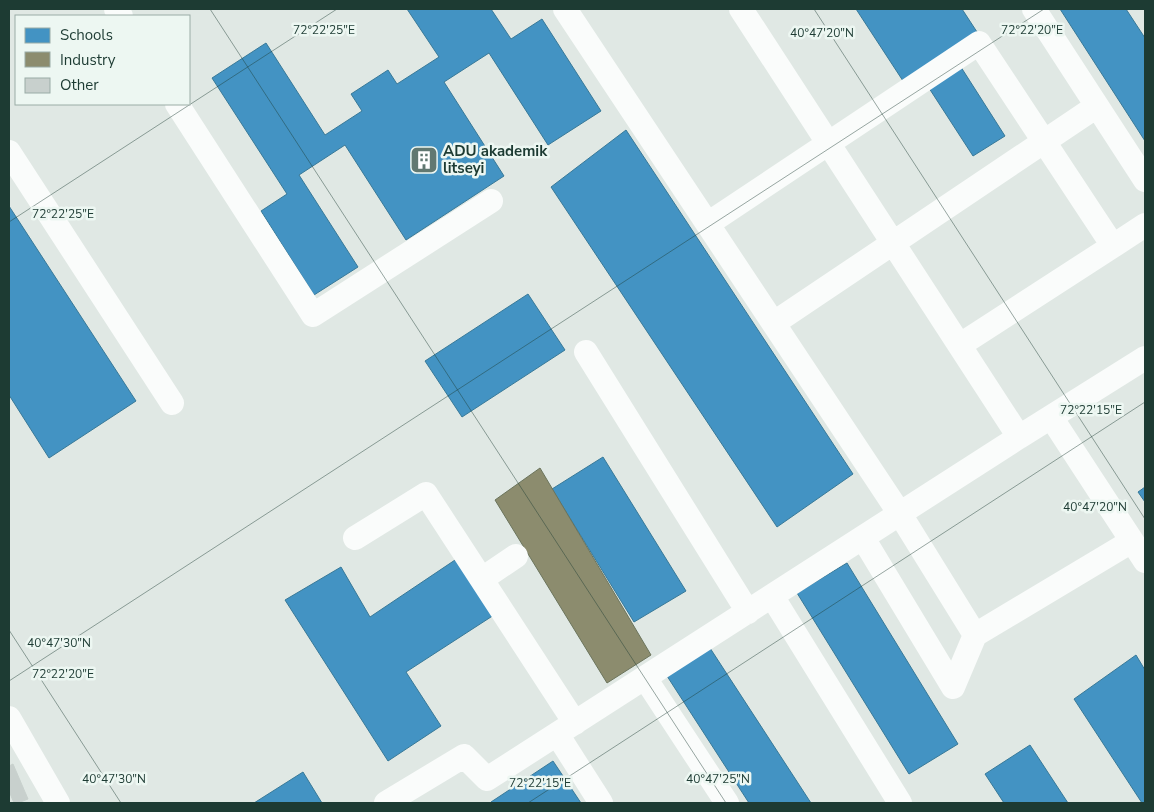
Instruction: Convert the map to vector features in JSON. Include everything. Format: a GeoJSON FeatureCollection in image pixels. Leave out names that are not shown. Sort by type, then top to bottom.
{"type":"FeatureCollection","features":[{"type":"Feature","properties":{"kind":"street"},"geometry":{"type":"LineString","coordinates":[[565,9],[709,223],[900,514],[974,635]]}},
{"type":"Feature","properties":{"kind":"street"},"geometry":{"type":"LineString","coordinates":[[742,9],[1019,437]]}},
{"type":"Feature","properties":{"kind":"street"},"geometry":{"type":"LineString","coordinates":[[1034,9],[1145,180]]}},
{"type":"Feature","properties":{"kind":"street"},"geometry":{"type":"LineString","coordinates":[[709,223],[978,43],[1114,246]]}},
{"type":"Feature","properties":{"kind":"street"},"geometry":{"type":"LineString","coordinates":[[178,105],[314,315],[490,201]]}},
{"type":"Feature","properties":{"kind":"street"},"geometry":{"type":"LineString","coordinates":[[774,324],[1097,106]]}},
{"type":"Feature","properties":{"kind":"street"},"geometry":{"type":"LineString","coordinates":[[9,152],[172,403]]}},
{"type":"Feature","properties":{"kind":"street"},"geometry":{"type":"LineString","coordinates":[[960,345],[1145,225]]}},
{"type":"Feature","properties":{"kind":"street"},"geometry":{"type":"LineString","coordinates":[[586,352],[748,612]]}},
{"type":"Feature","properties":{"kind":"street"},"geometry":{"type":"LineString","coordinates":[[386,803],[464,756],[487,779],[1145,358]]}},
{"type":"Feature","properties":{"kind":"street"},"geometry":{"type":"LineString","coordinates":[[1051,417],[1145,561]]}},
{"type":"Feature","properties":{"kind":"street"},"geometry":{"type":"LineString","coordinates":[[355,538],[426,494],[482,579],[566,729],[601,803]]}},
{"type":"Feature","properties":{"kind":"street"},"geometry":{"type":"LineString","coordinates":[[863,538],[953,688],[974,635],[1132,541]]}},
{"type":"Feature","properties":{"kind":"street"},"geometry":{"type":"LineString","coordinates":[[482,579],[516,556]]}},
{"type":"Feature","properties":{"kind":"street"},"geometry":{"type":"LineString","coordinates":[[772,596],[900,803]]}},
{"type":"Feature","properties":{"kind":"street"},"geometry":{"type":"LineString","coordinates":[[646,678],[726,803]]}},
{"type":"Feature","properties":{"kind":"street"},"geometry":{"type":"LineString","coordinates":[[9,718],[58,803]]}},
{"type":"Feature","properties":{"kind":"building: Schools","name":"ADU akademik litseyi"},"geometry":{"type":"Polygon","coordinates":[[[407,9],[491,9],[511,39],[542,19],[601,111],[548,145],[489,53],[444,82],[504,176],[406,240],[345,145],[299,175],[358,267],[314,295],[261,211],[287,194],[212,78],[266,43],[325,135],[362,111],[351,94],[388,70],[397,84],[439,57],[407,9]]]}},
{"type":"Feature","properties":{"kind":"building: Schools"},"geometry":{"type":"Polygon","coordinates":[[[856,9],[962,9],[979,35],[905,84],[856,9]]]}},
{"type":"Feature","properties":{"kind":"building: Schools"},"geometry":{"type":"Polygon","coordinates":[[[1060,9],[1126,9],[1145,38],[1145,141],[1060,9]]]}},
{"type":"Feature","properties":{"kind":"building: Schools"},"geometry":{"type":"Polygon","coordinates":[[[959,64],[1005,136],[973,156],[927,85],[959,64]]]}},
{"type":"Feature","properties":{"kind":"building: Schools"},"geometry":{"type":"Polygon","coordinates":[[[626,130],[853,474],[777,527],[551,187],[626,130]]]}},
{"type":"Feature","properties":{"kind":"building: Schools"},"geometry":{"type":"Polygon","coordinates":[[[9,206],[136,401],[49,458],[9,395],[9,206]]]}},
{"type":"Feature","properties":{"kind":"building: Schools"},"geometry":{"type":"Polygon","coordinates":[[[528,294],[565,350],[462,417],[425,361],[528,294]]]}},
{"type":"Feature","properties":{"kind":"building: Schools"},"geometry":{"type":"Polygon","coordinates":[[[603,457],[686,591],[634,622],[552,489],[603,457]]]}},
{"type":"Feature","properties":{"kind":"building: Schools"},"geometry":{"type":"Polygon","coordinates":[[[1145,487],[1145,502],[1138,492],[1145,487]]]}},
{"type":"Feature","properties":{"kind":"building: Schools"},"geometry":{"type":"Polygon","coordinates":[[[458,558],[494,615],[406,672],[441,726],[388,761],[285,600],[341,567],[370,617],[458,558]]]}},
{"type":"Feature","properties":{"kind":"building: Schools"},"geometry":{"type":"Polygon","coordinates":[[[847,563],[958,744],[909,774],[797,593],[847,563]]]}},
{"type":"Feature","properties":{"kind":"building: Schools"},"geometry":{"type":"Polygon","coordinates":[[[710,648],[811,803],[749,803],[667,676],[710,648]]]}},
{"type":"Feature","properties":{"kind":"building: Schools"},"geometry":{"type":"Polygon","coordinates":[[[1136,655],[1145,670],[1145,803],[1142,803],[1074,699],[1136,655]]]}},
{"type":"Feature","properties":{"kind":"building: Schools"},"geometry":{"type":"Polygon","coordinates":[[[1030,745],[1068,803],[1004,803],[985,774],[1030,745]]]}},
{"type":"Feature","properties":{"kind":"building: Schools"},"geometry":{"type":"Polygon","coordinates":[[[553,761],[581,803],[491,802],[553,761]]]}},
{"type":"Feature","properties":{"kind":"building: Schools"},"geometry":{"type":"Polygon","coordinates":[[[303,772],[322,803],[254,803],[303,772]]]}},
{"type":"Feature","properties":{"kind":"building: Industry"},"geometry":{"type":"Polygon","coordinates":[[[540,468],[651,655],[607,683],[495,500],[540,468]]]}},
{"type":"Feature","properties":{"kind":"building: Other"},"geometry":{"type":"Polygon","coordinates":[[[13,764],[28,799],[18,803],[14,803],[9,791],[9,766],[13,764]]]}},
{"type":"Feature","properties":{"kind":"place","name":"ADU akademik litseyi"},"geometry":{"type":"Point","coordinates":[424,160]}}]}
